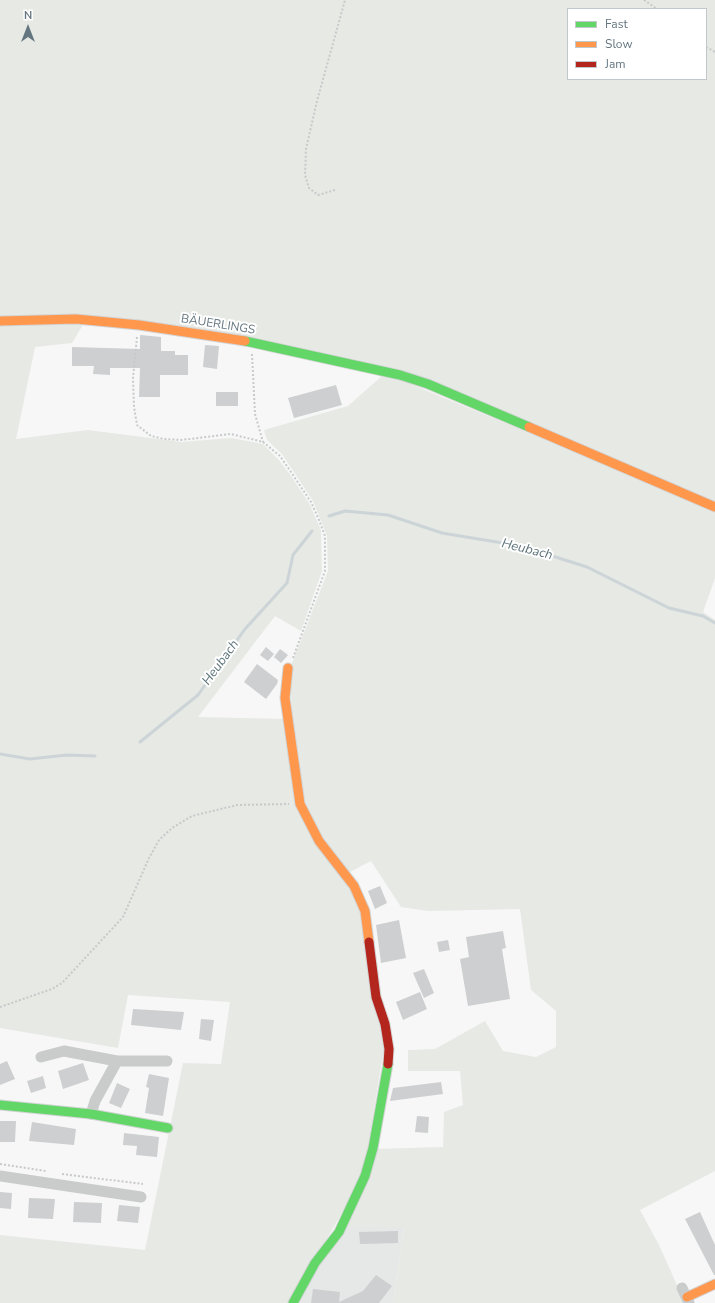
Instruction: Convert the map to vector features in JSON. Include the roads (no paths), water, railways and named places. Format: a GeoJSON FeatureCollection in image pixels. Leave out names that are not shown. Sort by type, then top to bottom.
{"type":"FeatureCollection","features":[{"type":"Feature","properties":{"kind":"street","name":"BÄUERLINGS"},"geometry":{"type":"LineString","coordinates":[[0,321],[76,319],[138,325],[252,342],[400,375],[428,384],[715,507]]}},
{"type":"Feature","properties":{"kind":"street"},"geometry":{"type":"LineString","coordinates":[[288,668],[285,698],[300,804],[319,841],[354,886],[365,911],[376,997],[385,1024],[389,1049],[388,1063],[373,1148],[365,1176],[339,1232],[315,1263],[292,1303]]}},
{"type":"Feature","properties":{"kind":"street"},"geometry":{"type":"LineString","coordinates":[[41,1057],[64,1051],[117,1061],[167,1061]]}},
{"type":"Feature","properties":{"kind":"street"},"geometry":{"type":"LineString","coordinates":[[91,1114],[96,1101],[117,1061]]}},
{"type":"Feature","properties":{"kind":"street"},"geometry":{"type":"LineString","coordinates":[[0,1105],[91,1114],[168,1128]]}},
{"type":"Feature","properties":{"kind":"street"},"geometry":{"type":"LineString","coordinates":[[0,1176],[141,1197]]}},
{"type":"Feature","properties":{"kind":"street"},"geometry":{"type":"LineString","coordinates":[[686,1296],[715,1284]]}},
{"type":"Feature","properties":{"kind":"waterway","name":"Heubach"},"geometry":{"type":"LineString","coordinates":[[329,516],[345,511],[388,515],[442,533],[521,546],[587,567],[669,608],[703,616],[715,623]]}},
{"type":"Feature","properties":{"kind":"waterway","name":"Heubach"},"geometry":{"type":"LineString","coordinates":[[140,742],[198,695],[245,629],[287,583],[293,555],[312,531]]}},
{"type":"Feature","properties":{"kind":"waterway","name":"Heubach"},"geometry":{"type":"LineString","coordinates":[[0,754],[30,759],[67,755],[95,756]]}}]}
